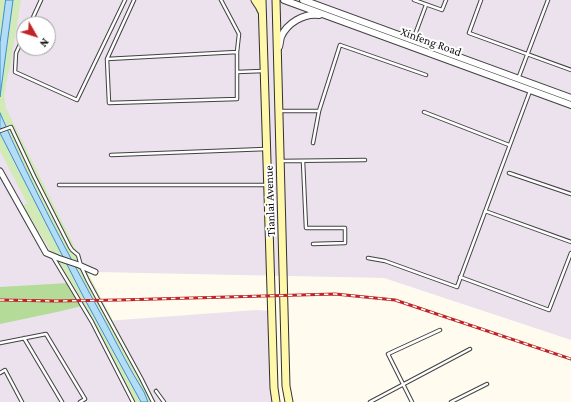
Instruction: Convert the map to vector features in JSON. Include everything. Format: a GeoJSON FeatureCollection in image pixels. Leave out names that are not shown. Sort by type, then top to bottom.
{"type":"FeatureCollection","features":[{"type":"Feature","properties":{"kind":"main road"},"geometry":{"type":"LineString","coordinates":[[255,0],[263,16]]}},
{"type":"Feature","properties":{"kind":"main road","name":"Tianlai Avenue"},"geometry":{"type":"LineString","coordinates":[[262,0],[274,388],[276,402]]}},
{"type":"Feature","properties":{"kind":"main road","name":"Tianlai Avenue"},"geometry":{"type":"LineString","coordinates":[[276,0],[286,386],[289,402]]}},
{"type":"Feature","properties":{"kind":"street","name":"Xinfeng Road"},"geometry":{"type":"LineString","coordinates":[[284,0],[571,105]]}},
{"type":"Feature","properties":{"kind":"street","name":"Xinfeng Road"},"geometry":{"type":"LineString","coordinates":[[303,0],[318,3],[413,40],[571,98]]}},
{"type":"Feature","properties":{"kind":"street"},"geometry":{"type":"LineString","coordinates":[[277,56],[281,37],[288,26],[299,19],[312,14],[327,16]]}},
{"type":"Feature","properties":{"kind":"street"},"geometry":{"type":"LineString","coordinates":[[0,171],[46,253],[95,272]]}},
{"type":"Feature","properties":{"kind":"lane"},"geometry":{"type":"LineString","coordinates":[[34,16],[41,0]]}},
{"type":"Feature","properties":{"kind":"lane"},"geometry":{"type":"LineString","coordinates":[[16,53],[15,72],[78,100],[125,0]]}},
{"type":"Feature","properties":{"kind":"lane"},"geometry":{"type":"LineString","coordinates":[[134,0],[107,59],[109,103],[237,99],[237,52],[239,34],[222,0]]}},
{"type":"Feature","properties":{"kind":"lane"},"geometry":{"type":"LineString","coordinates":[[414,0],[442,10],[446,0]]}},
{"type":"Feature","properties":{"kind":"lane"},"geometry":{"type":"LineString","coordinates":[[481,0],[469,33],[571,70]]}},
{"type":"Feature","properties":{"kind":"lane"},"geometry":{"type":"LineString","coordinates":[[518,79],[548,0]]}},
{"type":"Feature","properties":{"kind":"lane"},"geometry":{"type":"LineString","coordinates":[[413,40],[426,5]]}},
{"type":"Feature","properties":{"kind":"lane"},"geometry":{"type":"LineString","coordinates":[[313,144],[319,111],[340,45],[426,75]]}},
{"type":"Feature","properties":{"kind":"lane"},"geometry":{"type":"LineString","coordinates":[[107,59],[237,52]]}},
{"type":"Feature","properties":{"kind":"lane"},"geometry":{"type":"LineString","coordinates":[[237,72],[264,72]]}},
{"type":"Feature","properties":{"kind":"lane"},"geometry":{"type":"LineString","coordinates":[[368,258],[385,261],[457,287],[530,90]]}},
{"type":"Feature","properties":{"kind":"lane"},"geometry":{"type":"LineString","coordinates":[[279,111],[319,111]]}},
{"type":"Feature","properties":{"kind":"lane"},"geometry":{"type":"LineString","coordinates":[[424,112],[509,145]]}},
{"type":"Feature","properties":{"kind":"lane"},"geometry":{"type":"LineString","coordinates":[[0,131],[11,127],[70,247],[78,255],[80,265],[88,281],[142,378],[153,402]]}},
{"type":"Feature","properties":{"kind":"lane"},"geometry":{"type":"LineString","coordinates":[[112,154],[267,149]]}},
{"type":"Feature","properties":{"kind":"lane"},"geometry":{"type":"LineString","coordinates":[[280,161],[365,160]]}},
{"type":"Feature","properties":{"kind":"lane"},"geometry":{"type":"LineString","coordinates":[[303,161],[306,228],[345,228],[345,243],[313,244]]}},
{"type":"Feature","properties":{"kind":"lane"},"geometry":{"type":"LineString","coordinates":[[509,173],[571,194]]}},
{"type":"Feature","properties":{"kind":"lane"},"geometry":{"type":"LineString","coordinates":[[59,185],[268,185]]}},
{"type":"Feature","properties":{"kind":"lane"},"geometry":{"type":"LineString","coordinates":[[485,211],[571,242]]}},
{"type":"Feature","properties":{"kind":"lane"},"geometry":{"type":"LineString","coordinates":[[460,277],[549,310],[571,253]]}},
{"type":"Feature","properties":{"kind":"lane"},"geometry":{"type":"LineString","coordinates":[[51,255],[92,322],[133,402]]}},
{"type":"Feature","properties":{"kind":"lane"},"geometry":{"type":"LineString","coordinates":[[412,402],[388,354],[440,330]]}},
{"type":"Feature","properties":{"kind":"lane"},"geometry":{"type":"LineString","coordinates":[[0,343],[46,334],[85,399],[80,402]]}},
{"type":"Feature","properties":{"kind":"lane"},"geometry":{"type":"LineString","coordinates":[[24,338],[62,402]]}},
{"type":"Feature","properties":{"kind":"lane"},"geometry":{"type":"LineString","coordinates":[[370,402],[470,349]]}},
{"type":"Feature","properties":{"kind":"lane"},"geometry":{"type":"LineString","coordinates":[[0,373],[5,370],[22,402]]}},
{"type":"Feature","properties":{"kind":"lane"},"geometry":{"type":"LineString","coordinates":[[451,402],[487,384]]}},
{"type":"Feature","properties":{"kind":"lane"},"geometry":{"type":"LineString","coordinates":[[156,391],[164,402]]}},
{"type":"Feature","properties":{"kind":"shaded area"},"geometry":{"type":"Polygon","coordinates":[[[0,0],[571,0],[571,340],[384,278],[95,272],[54,257],[77,293],[92,322],[256,310],[272,311],[277,402],[0,402],[0,0]]]}},
{"type":"Feature","properties":{"kind":"green space"},"geometry":{"type":"Polygon","coordinates":[[[0,0],[21,0],[18,16],[16,16],[16,30],[4,96],[6,108],[85,268],[156,402],[133,402],[77,293],[23,206],[27,203],[0,151],[0,0]]]}},
{"type":"Feature","properties":{"kind":"green space"},"geometry":{"type":"Polygon","coordinates":[[[68,283],[82,306],[0,324],[0,287],[68,283]]]}},
{"type":"Feature","properties":{"kind":"water"},"geometry":{"type":"Polygon","coordinates":[[[6,0],[13,0],[0,97],[0,43],[6,0]]]}},
{"type":"Feature","properties":{"kind":"water"},"geometry":{"type":"Polygon","coordinates":[[[0,113],[50,219],[148,402],[141,402],[83,296],[0,133],[0,113]]]}},
{"type":"Feature","properties":{"kind":"railway"},"geometry":{"type":"LineString","coordinates":[[0,300],[119,300],[335,294],[395,300],[571,359]]}}]}
